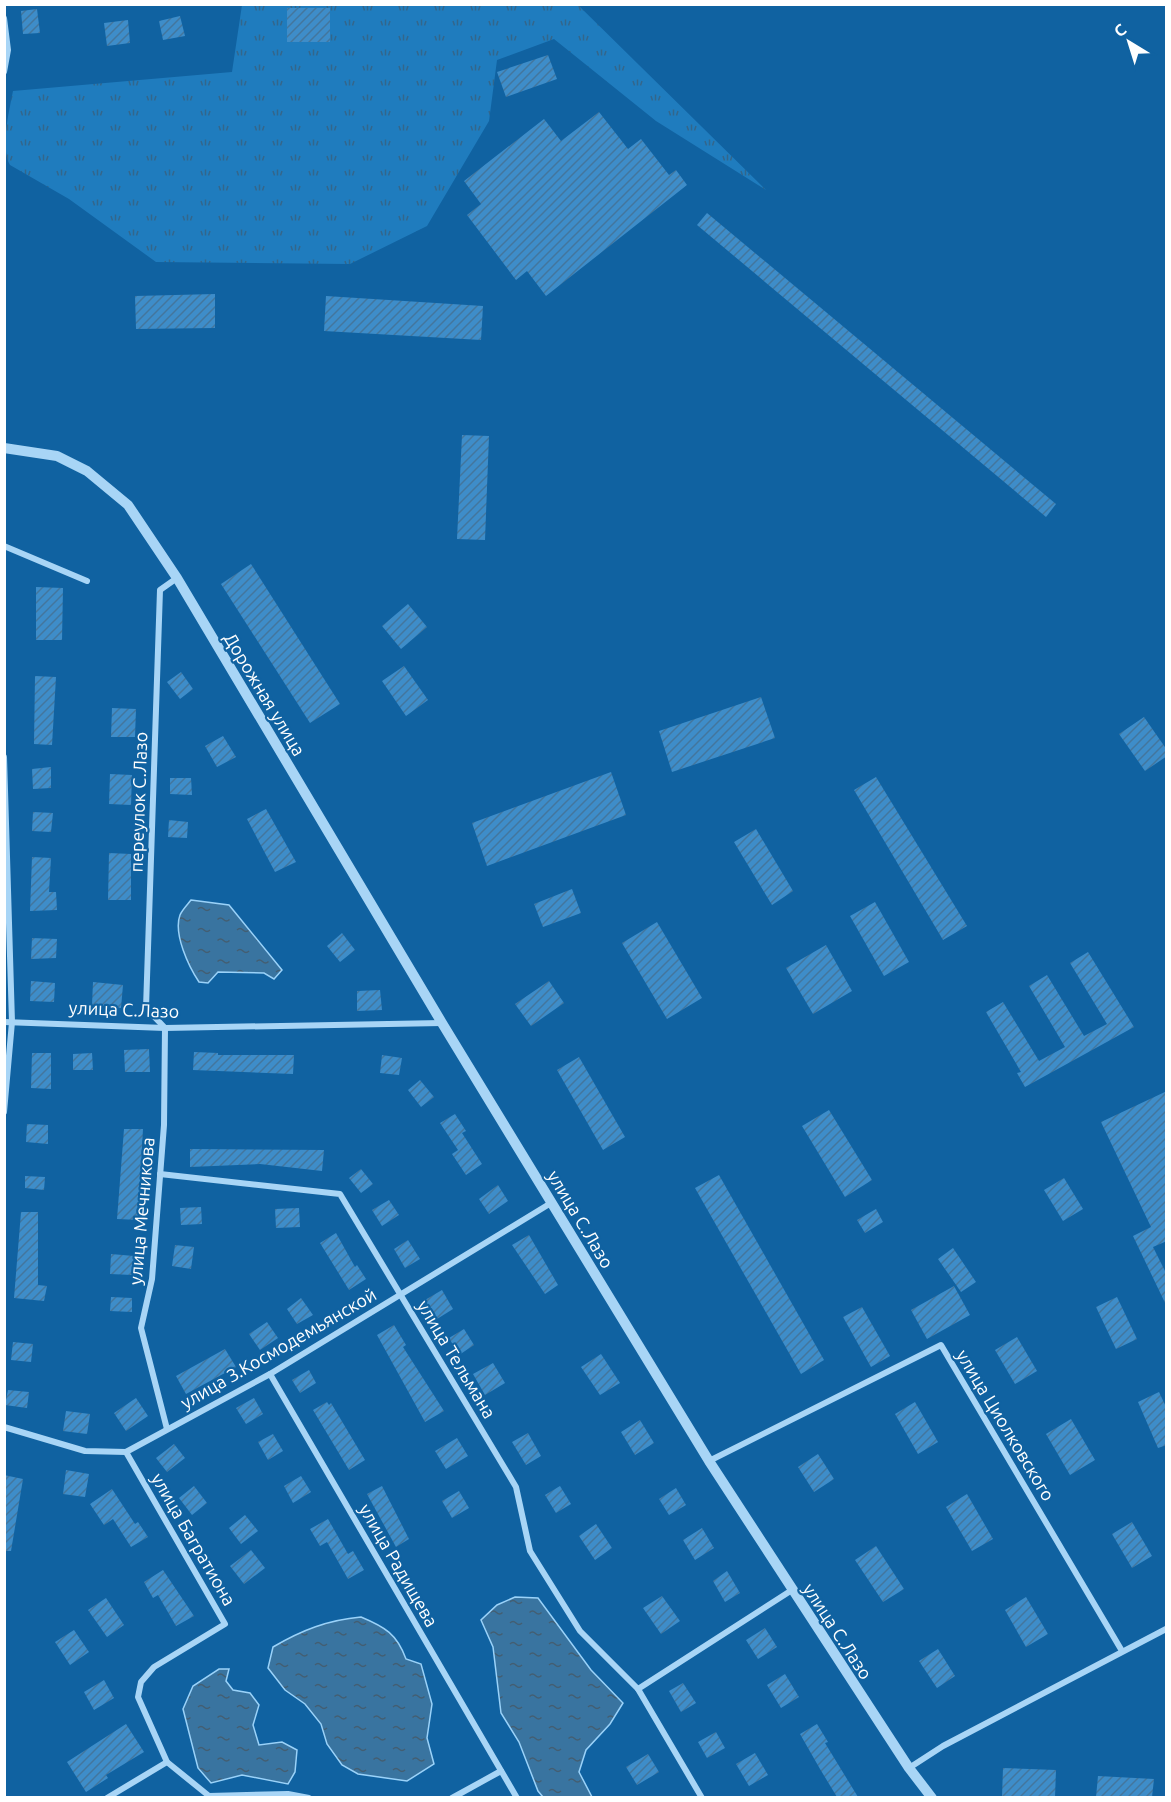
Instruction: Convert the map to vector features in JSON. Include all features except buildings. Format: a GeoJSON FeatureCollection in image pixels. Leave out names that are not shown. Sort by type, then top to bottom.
{"type":"FeatureCollection","features":[{"type":"Feature","properties":{"kind":"street"},"geometry":{"type":"LineString","coordinates":[[4,18],[8,50],[4,72]]}},
{"type":"Feature","properties":{"kind":"street","name":"Дорожная улица"},"geometry":{"type":"LineString","coordinates":[[4,448],[57,456],[87,471],[128,505],[177,578],[442,1023]]}},
{"type":"Feature","properties":{"kind":"street"},"geometry":{"type":"LineString","coordinates":[[4,546],[87,581]]}},
{"type":"Feature","properties":{"kind":"street","name":"переулок С.Лазо"},"geometry":{"type":"LineString","coordinates":[[165,1028],[146,1008],[160,591],[177,578]]}},
{"type":"Feature","properties":{"kind":"street"},"geometry":{"type":"LineString","coordinates":[[4,757],[12,1022],[4,1112]]}},
{"type":"Feature","properties":{"kind":"street","name":"улица С.Лазо"},"geometry":{"type":"LineString","coordinates":[[4,1022],[165,1028],[442,1023],[709,1461],[909,1768],[932,1797]]}},
{"type":"Feature","properties":{"kind":"street","name":"улица Мечникова"},"geometry":{"type":"LineString","coordinates":[[165,1028],[160,1174],[152,1279],[141,1328],[167,1429]]}},
{"type":"Feature","properties":{"kind":"street","name":"улица Тельмана"},"geometry":{"type":"LineString","coordinates":[[160,1174],[340,1194],[516,1487],[530,1551],[580,1631],[638,1689],[702,1797]]}},
{"type":"Feature","properties":{"kind":"street","name":"улица З.Космодемьянской"},"geometry":{"type":"LineString","coordinates":[[126,1452],[270,1374],[551,1203]]}},
{"type":"Feature","properties":{"kind":"street","name":"улица Циолковского"},"geometry":{"type":"LineString","coordinates":[[709,1461],[941,1345],[1122,1651]]}},
{"type":"Feature","properties":{"kind":"street","name":"улица Радищева"},"geometry":{"type":"LineString","coordinates":[[270,1374],[517,1797]]}},
{"type":"Feature","properties":{"kind":"street"},"geometry":{"type":"LineString","coordinates":[[4,1427],[85,1451],[126,1452]]}},
{"type":"Feature","properties":{"kind":"street","name":"улица Багратиона"},"geometry":{"type":"LineString","coordinates":[[126,1452],[225,1624],[154,1667],[141,1682],[138,1697],[167,1762],[209,1796],[288,1794],[309,1797]]}},
{"type":"Feature","properties":{"kind":"street"},"geometry":{"type":"LineString","coordinates":[[638,1689],[792,1590]]}},
{"type":"Feature","properties":{"kind":"street"},"geometry":{"type":"LineString","coordinates":[[909,1768],[943,1746],[1167,1629]]}},
{"type":"Feature","properties":{"kind":"street"},"geometry":{"type":"LineString","coordinates":[[107,1797],[167,1762]]}},
{"type":"Feature","properties":{"kind":"street"},"geometry":{"type":"LineString","coordinates":[[452,1797],[501,1771]]}},
{"type":"Feature","properties":{"kind":"green space"},"geometry":{"type":"Polygon","coordinates":[[[577,4],[766,190],[656,121],[554,39],[497,60],[489,121],[427,226],[350,264],[156,262],[69,199],[10,165],[7,158],[6,129],[13,91],[232,72],[242,5],[577,4]]]}},
{"type":"Feature","properties":{"kind":"water"},"geometry":{"type":"Polygon","coordinates":[[[191,900],[229,905],[282,970],[274,979],[264,973],[218,972],[208,983],[199,982],[180,941],[178,923],[180,915],[191,900]]]}},
{"type":"Feature","properties":{"kind":"water"},"geometry":{"type":"Polygon","coordinates":[[[515,1597],[538,1598],[591,1670],[623,1703],[610,1724],[586,1750],[579,1772],[592,1797],[543,1797],[538,1791],[519,1742],[501,1713],[493,1647],[481,1620],[497,1605],[515,1597]]]}},
{"type":"Feature","properties":{"kind":"water"},"geometry":{"type":"Polygon","coordinates":[[[361,1617],[389,1632],[399,1643],[406,1659],[421,1664],[432,1704],[427,1738],[434,1764],[407,1781],[358,1774],[342,1765],[327,1744],[321,1724],[305,1704],[285,1690],[268,1668],[273,1647],[326,1623],[361,1617]]]}},
{"type":"Feature","properties":{"kind":"water"},"geometry":{"type":"Polygon","coordinates":[[[219,1669],[229,1669],[226,1681],[233,1690],[250,1693],[259,1705],[253,1725],[259,1745],[282,1742],[297,1750],[295,1772],[288,1784],[242,1775],[211,1783],[198,1768],[183,1709],[193,1686],[219,1669]]]}}]}
